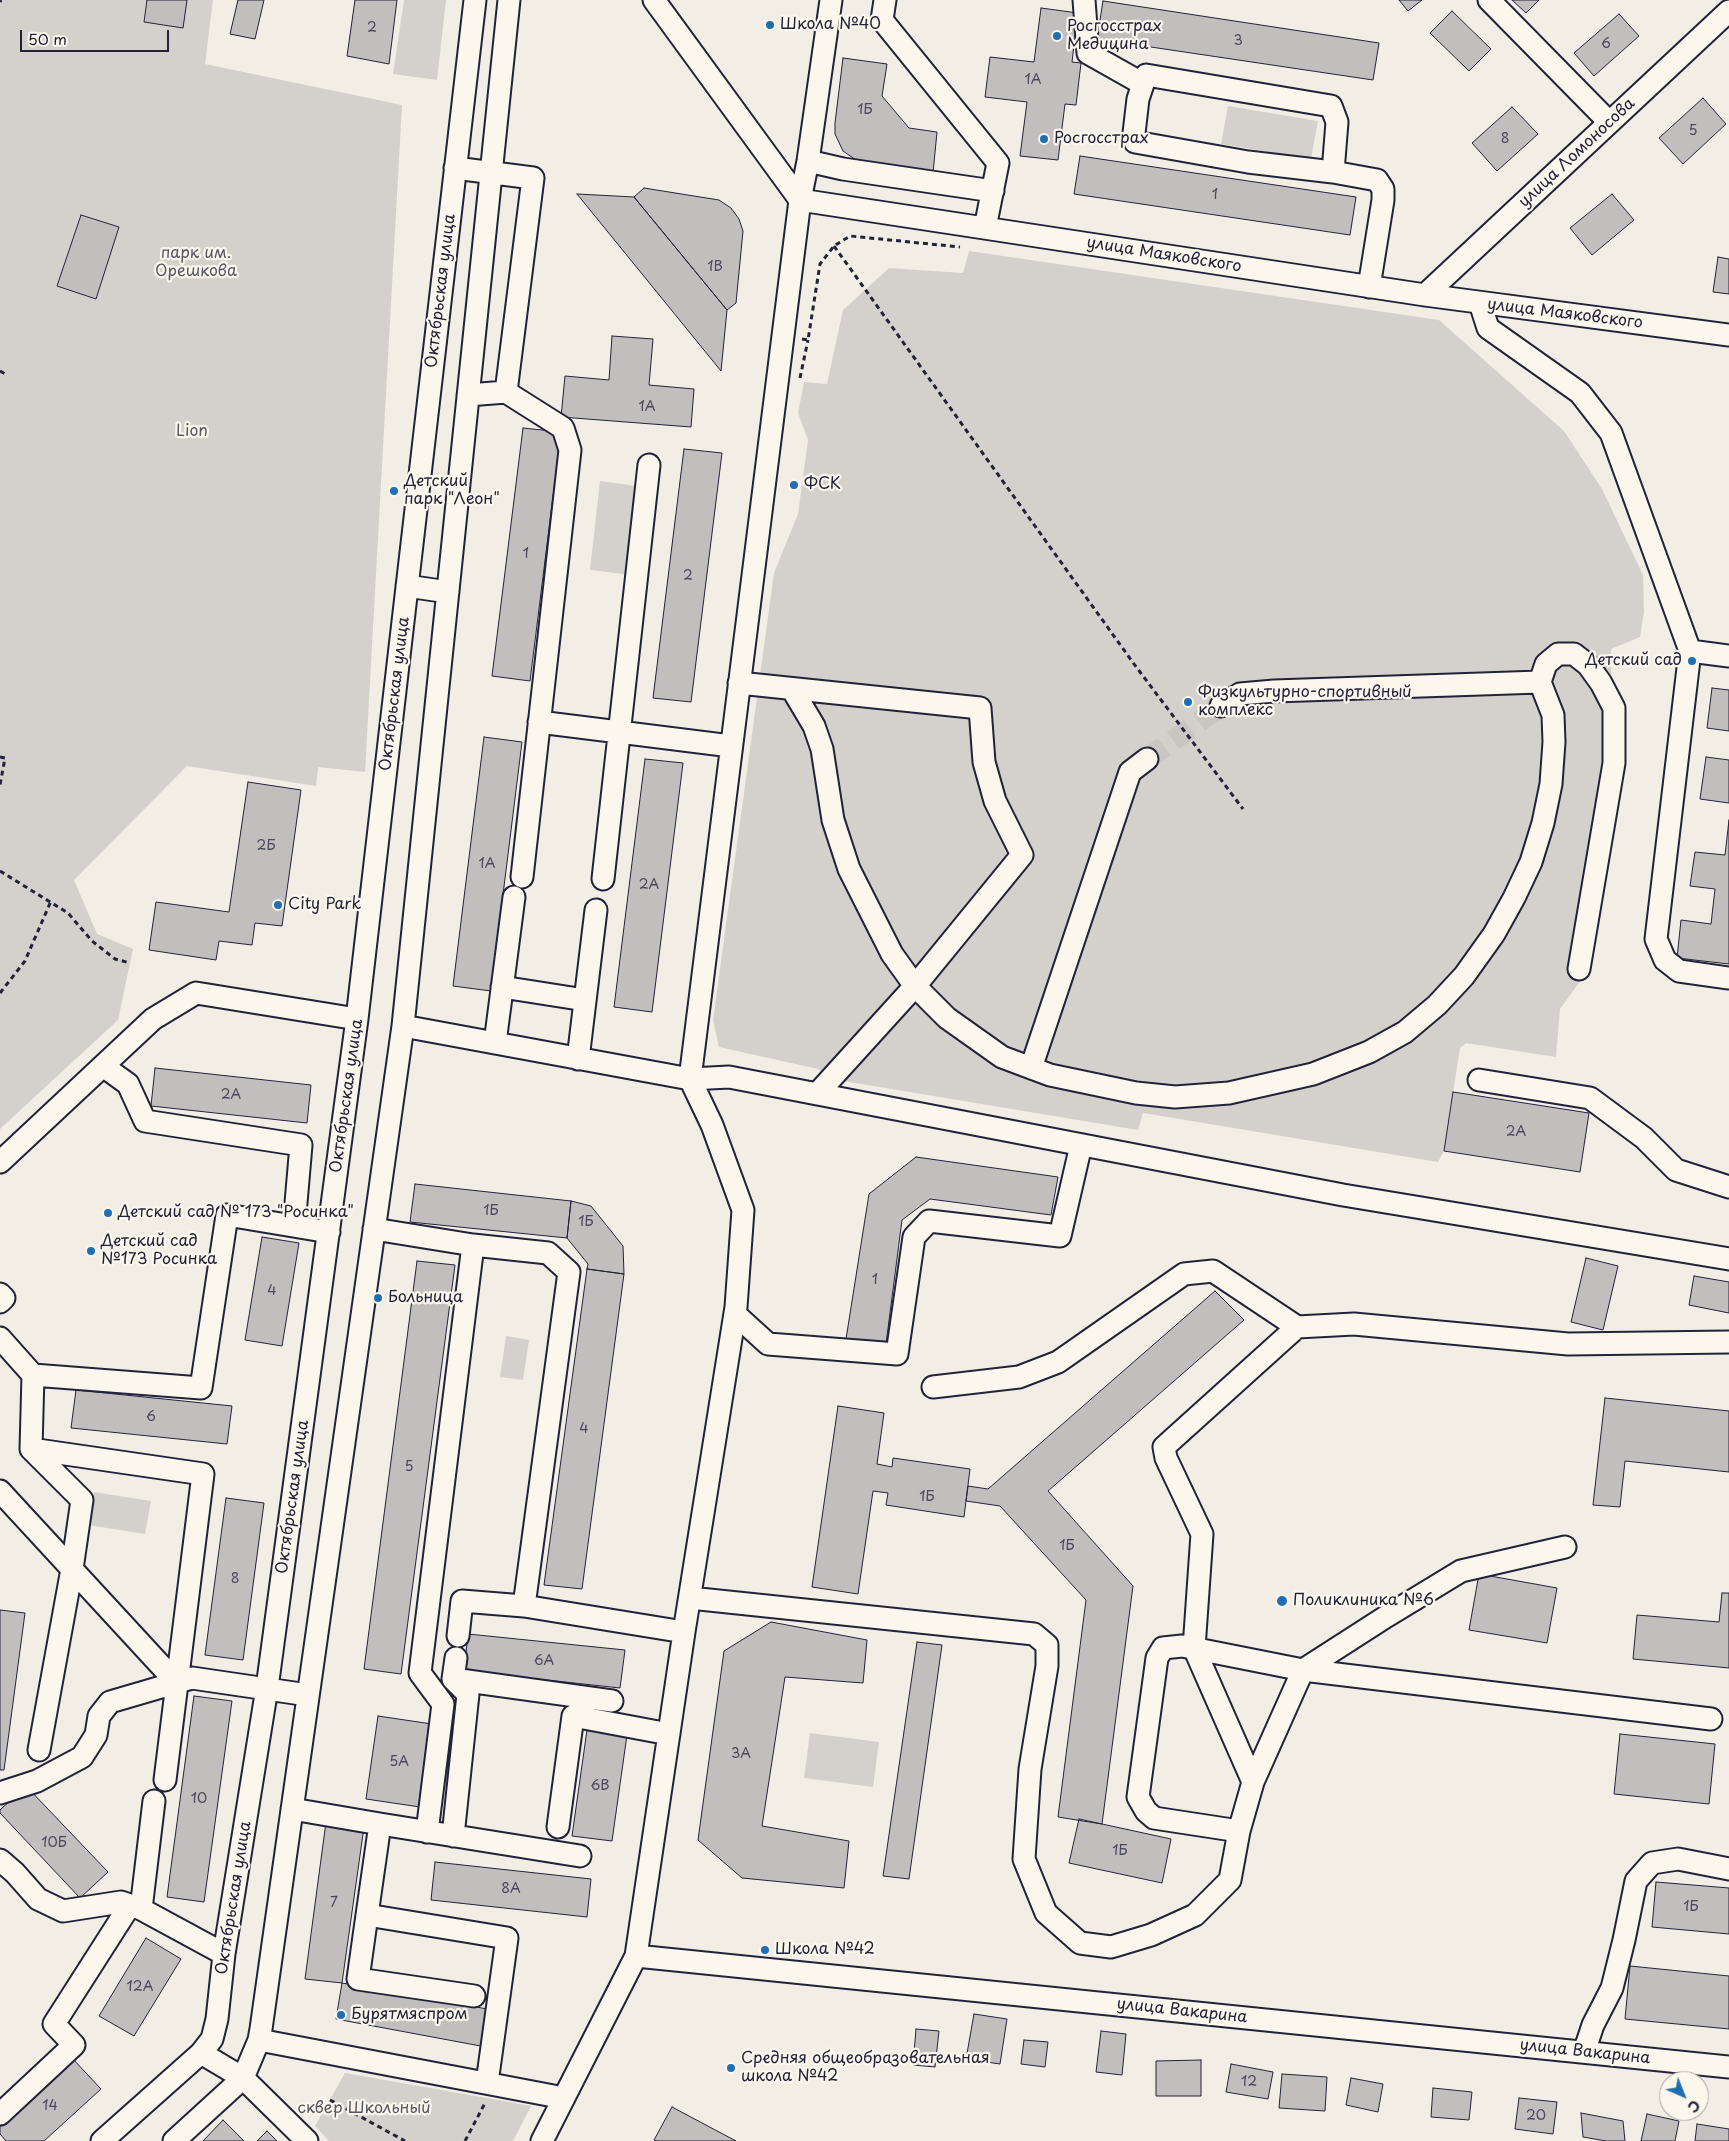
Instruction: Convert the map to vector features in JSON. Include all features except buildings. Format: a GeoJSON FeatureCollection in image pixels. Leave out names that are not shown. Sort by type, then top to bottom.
{"type":"FeatureCollection","features":[{"type":"Feature","properties":{"kind":"street","name":"Октябрьская улица"},"geometry":{"type":"LineString","coordinates":[[102,2141],[201,2053],[212,2039],[217,2019],[224,1954],[267,1688],[358,1019],[475,0]]}},
{"type":"Feature","properties":{"kind":"street"},"geometry":{"type":"LineString","coordinates":[[174,2141],[243,2078],[259,2040],[403,1026],[509,0]]}},
{"type":"Feature","properties":{"kind":"street"},"geometry":{"type":"LineString","coordinates":[[654,0],[800,200]]}},
{"type":"Feature","properties":{"kind":"street"},"geometry":{"type":"LineString","coordinates":[[542,2141],[636,1956],[684,1632],[735,1314],[743,1210],[712,1125],[690,1080],[800,200],[808,162],[831,0]]}},
{"type":"Feature","properties":{"kind":"street"},"geometry":{"type":"LineString","coordinates":[[886,0],[882,20],[998,163],[985,228]]}},
{"type":"Feature","properties":{"kind":"street"},"geometry":{"type":"LineString","coordinates":[[1084,0],[1088,53],[1143,84]]}},
{"type":"Feature","properties":{"kind":"street"},"geometry":{"type":"LineString","coordinates":[[1490,0],[1609,122]]}},
{"type":"Feature","properties":{"kind":"street","name":"улица Ломоносова"},"geometry":{"type":"LineString","coordinates":[[1425,295],[1729,12]]}},
{"type":"Feature","properties":{"kind":"street"},"geometry":{"type":"LineString","coordinates":[[1333,172],[1337,122],[1331,106],[1146,75],[1138,99],[1134,133],[1135,142],[1248,162],[1333,172],[1378,180],[1383,189],[1368,287]]}},
{"type":"Feature","properties":{"kind":"street"},"geometry":{"type":"LineString","coordinates":[[808,162],[992,191]]}},
{"type":"Feature","properties":{"kind":"street"},"geometry":{"type":"LineString","coordinates":[[455,168],[532,178],[506,392]]}},
{"type":"Feature","properties":{"kind":"street","name":"улица Маяковского"},"geometry":{"type":"LineString","coordinates":[[800,200],[1368,287],[1729,336]]}},
{"type":"Feature","properties":{"kind":"street"},"geometry":{"type":"LineString","coordinates":[[1480,303],[1488,328],[1580,393],[1611,433],[1690,651],[1656,939],[1665,960],[1680,971],[1729,978]]}},
{"type":"Feature","properties":{"kind":"street"},"geometry":{"type":"LineString","coordinates":[[468,395],[506,392],[563,428],[570,450],[522,876]]}},
{"type":"Feature","properties":{"kind":"street"},"geometry":{"type":"LineString","coordinates":[[603,879],[649,465]]}},
{"type":"Feature","properties":{"kind":"street"},"geometry":{"type":"LineString","coordinates":[[407,586],[448,592]]}},
{"type":"Feature","properties":{"kind":"street"},"geometry":{"type":"LineString","coordinates":[[1690,651],[1729,656]]}},
{"type":"Feature","properties":{"kind":"street"},"geometry":{"type":"LineString","coordinates":[[792,689],[814,726],[822,749],[833,820],[849,869],[892,954],[915,986],[947,1018],[1002,1057],[1050,1075],[1136,1093],[1175,1097],[1229,1094],[1313,1074],[1369,1052],[1404,1032],[1437,1005],[1464,976],[1494,934],[1531,862],[1543,823],[1549,794],[1554,742],[1553,715],[1540,682],[1546,664],[1558,654],[1574,654],[1588,665],[1601,683],[1614,708],[1614,763],[1579,969]]}},
{"type":"Feature","properties":{"kind":"street"},"geometry":{"type":"LineString","coordinates":[[1222,706],[1240,694],[1274,691],[1540,682]]}},
{"type":"Feature","properties":{"kind":"street"},"geometry":{"type":"LineString","coordinates":[[739,683],[980,708],[984,762],[995,800],[1022,855],[915,986],[817,1094]]}},
{"type":"Feature","properties":{"kind":"street"},"geometry":{"type":"LineString","coordinates":[[539,722],[731,746]]}},
{"type":"Feature","properties":{"kind":"street"},"geometry":{"type":"LineString","coordinates":[[1031,1068],[1130,772],[1146,759]]}},
{"type":"Feature","properties":{"kind":"street"},"geometry":{"type":"LineString","coordinates":[[495,1043],[514,897]]}},
{"type":"Feature","properties":{"kind":"street"},"geometry":{"type":"LineString","coordinates":[[578,1059],[596,910]]}},
{"type":"Feature","properties":{"kind":"street"},"geometry":{"type":"LineString","coordinates":[[502,987],[585,1000]]}},
{"type":"Feature","properties":{"kind":"street"},"geometry":{"type":"LineString","coordinates":[[0,1162],[153,1019],[196,993],[358,1019]]}},
{"type":"Feature","properties":{"kind":"street"},"geometry":{"type":"LineString","coordinates":[[403,1026],[690,1080],[729,1077],[1344,1195],[1729,1259]]}},
{"type":"Feature","properties":{"kind":"street"},"geometry":{"type":"LineString","coordinates":[[103,1066],[128,1084],[145,1121],[301,1145],[294,1226]]}},
{"type":"Feature","properties":{"kind":"street"},"geometry":{"type":"LineString","coordinates":[[1479,1080],[1590,1098],[1644,1138],[1676,1170],[1729,1187]]}},
{"type":"Feature","properties":{"kind":"street"},"geometry":{"type":"LineString","coordinates":[[735,1314],[768,1344],[897,1354],[914,1237],[929,1221],[1060,1236],[1081,1145]]}},
{"type":"Feature","properties":{"kind":"street"},"geometry":{"type":"LineString","coordinates":[[0,1338],[33,1374],[201,1388],[227,1215],[328,1232]]}},
{"type":"Feature","properties":{"kind":"street"},"geometry":{"type":"LineString","coordinates":[[374,1229],[473,1245],[548,1253],[568,1272],[524,1606]]}},
{"type":"Feature","properties":{"kind":"street"},"geometry":{"type":"LineString","coordinates":[[427,1832],[443,1704],[420,1673],[473,1245]]}},
{"type":"Feature","properties":{"kind":"street"},"geometry":{"type":"LineString","coordinates":[[933,1387],[1019,1377],[1058,1362],[1184,1274],[1213,1271],[1297,1326],[1354,1324],[1568,1344],[1729,1342]]}},
{"type":"Feature","properties":{"kind":"street"},"geometry":{"type":"LineString","coordinates":[[0,1294],[4,1298],[0,1302]]}},
{"type":"Feature","properties":{"kind":"street"},"geometry":{"type":"LineString","coordinates":[[1253,1782],[1194,1648],[1202,1534],[1166,1458],[1164,1448],[1297,1326]]}},
{"type":"Feature","properties":{"kind":"street"},"geometry":{"type":"LineString","coordinates":[[33,1374],[32,1449],[82,1500],[72,1570],[39,1750]]}},
{"type":"Feature","properties":{"kind":"street"},"geometry":{"type":"LineString","coordinates":[[32,1449],[203,1474],[165,1780]]}},
{"type":"Feature","properties":{"kind":"street"},"geometry":{"type":"LineString","coordinates":[[0,1491],[177,1683]]}},
{"type":"Feature","properties":{"kind":"street"},"geometry":{"type":"LineString","coordinates":[[690,1598],[1034,1634],[1047,1645],[1047,1666],[1030,1769],[1024,1859],[1046,1913],[1080,1943],[1112,1947],[1151,1935],[1195,1915],[1230,1880],[1253,1782],[1303,1670],[1461,1571],[1565,1547]]}},
{"type":"Feature","properties":{"kind":"street"},"geometry":{"type":"LineString","coordinates":[[458,1636],[462,1601],[524,1606],[684,1632]]}},
{"type":"Feature","properties":{"kind":"street"},"geometry":{"type":"LineString","coordinates":[[1240,1831],[1154,1818],[1146,1811],[1138,1797],[1157,1658],[1163,1648],[1182,1646],[1303,1670],[1711,1719]]}},
{"type":"Feature","properties":{"kind":"street"},"geometry":{"type":"LineString","coordinates":[[453,1679],[456,1658]]}},
{"type":"Feature","properties":{"kind":"street"},"geometry":{"type":"LineString","coordinates":[[0,1792],[38,1781],[82,1756],[96,1735],[99,1716],[110,1702],[192,1678],[308,1695]]}},
{"type":"Feature","properties":{"kind":"street"},"geometry":{"type":"LineString","coordinates":[[452,1836],[468,1694],[453,1679]]}},
{"type":"Feature","properties":{"kind":"street"},"geometry":{"type":"LineString","coordinates":[[453,1679],[612,1701]]}},
{"type":"Feature","properties":{"kind":"street"},"geometry":{"type":"LineString","coordinates":[[558,1827],[573,1716],[669,1734]]}},
{"type":"Feature","properties":{"kind":"street"},"geometry":{"type":"LineString","coordinates":[[0,2114],[74,2045],[54,2024],[135,1907],[154,1801]]}},
{"type":"Feature","properties":{"kind":"street"},"geometry":{"type":"LineString","coordinates":[[292,1809],[580,1856]]}},
{"type":"Feature","properties":{"kind":"street"},"geometry":{"type":"LineString","coordinates":[[380,1824],[358,1979],[474,1996]]}},
{"type":"Feature","properties":{"kind":"street"},"geometry":{"type":"LineString","coordinates":[[0,1860],[15,1873],[38,1899],[64,1911],[120,1902],[135,1907],[224,1954]]}},
{"type":"Feature","properties":{"kind":"street"},"geometry":{"type":"LineString","coordinates":[[1584,2052],[1593,2025],[1612,1988],[1636,1881],[1652,1863],[1678,1860],[1729,1869]]}},
{"type":"Feature","properties":{"kind":"street"},"geometry":{"type":"LineString","coordinates":[[368,1915],[507,1938],[487,2091]]}},
{"type":"Feature","properties":{"kind":"street","name":"улица Вакарина"},"geometry":{"type":"LineString","coordinates":[[636,1956],[1729,2067]]}},
{"type":"Feature","properties":{"kind":"street"},"geometry":{"type":"LineString","coordinates":[[259,2040],[487,2091],[564,2098]]}},
{"type":"Feature","properties":{"kind":"street"},"geometry":{"type":"LineString","coordinates":[[201,2053],[243,2078],[307,2141]]}},
{"type":"Feature","properties":{"kind":"path"},"geometry":{"type":"LineString","coordinates":[[800,378],[820,264],[834,246],[850,236],[961,247]]}},
{"type":"Feature","properties":{"kind":"path"},"geometry":{"type":"LineString","coordinates":[[834,246],[1128,656],[1243,808]]}},
{"type":"Feature","properties":{"kind":"path"},"geometry":{"type":"LineString","coordinates":[[783,336],[808,340]]}},
{"type":"Feature","properties":{"kind":"path"},"geometry":{"type":"LineString","coordinates":[[0,371],[8,375]]}},
{"type":"Feature","properties":{"kind":"path"},"geometry":{"type":"LineString","coordinates":[[0,757],[5,758],[0,785]]}},
{"type":"Feature","properties":{"kind":"path"},"geometry":{"type":"LineString","coordinates":[[0,871],[68,913],[92,941],[114,959],[130,963]]}},
{"type":"Feature","properties":{"kind":"path"},"geometry":{"type":"LineString","coordinates":[[0,993],[25,961],[51,901]]}},
{"type":"Feature","properties":{"kind":"path"},"geometry":{"type":"LineString","coordinates":[[465,2141],[487,2091]]}},
{"type":"Feature","properties":{"kind":"path"},"geometry":{"type":"LineString","coordinates":[[330,2100],[405,2141]]}},
{"type":"Feature","properties":{"kind":"green space","name":"Lion"},"geometry":{"type":"Polygon","coordinates":[[[0,0],[213,0],[205,64],[402,105],[365,772],[318,767],[316,786],[187,766],[74,880],[97,934],[133,949],[118,1020],[0,1129],[0,0]]]}},
{"type":"Feature","properties":{"kind":"green space"},"geometry":{"type":"Polygon","coordinates":[[[404,0],[446,0],[437,80],[393,74],[404,0]]]}},
{"type":"Feature","properties":{"kind":"green space"},"geometry":{"type":"Polygon","coordinates":[[[1228,106],[1318,121],[1311,159],[1221,144],[1228,106]]]}},
{"type":"Feature","properties":{"kind":"green space","name":"Физкультурно-спортивный комплекс"},"geometry":{"type":"Polygon","coordinates":[[[969,251],[1439,320],[1564,431],[1602,489],[1643,575],[1644,612],[1640,637],[1611,649],[1611,679],[1620,765],[1581,980],[1560,1009],[1556,1057],[1466,1043],[1460,1048],[1444,1151],[1438,1162],[1143,1113],[1138,1130],[831,1079],[818,1069],[719,1047],[713,1020],[774,573],[798,514],[808,440],[798,413],[804,382],[827,384],[843,310],[889,268],[963,273],[969,251]]]}},
{"type":"Feature","properties":{"kind":"green space"},"geometry":{"type":"Polygon","coordinates":[[[600,481],[644,487],[633,575],[590,570],[600,481]]]}},
{"type":"Feature","properties":{"kind":"green space"},"geometry":{"type":"Polygon","coordinates":[[[506,1336],[529,1340],[523,1380],[500,1377],[506,1336]]]}},
{"type":"Feature","properties":{"kind":"green space"},"geometry":{"type":"Polygon","coordinates":[[[94,1492],[151,1501],[145,1534],[88,1525],[94,1492]]]}},
{"type":"Feature","properties":{"kind":"green space"},"geometry":{"type":"Polygon","coordinates":[[[810,1733],[879,1742],[873,1787],[804,1778],[810,1733]]]}},
{"type":"Feature","properties":{"kind":"green space","name":"сквер Школьный"},"geometry":{"type":"Polygon","coordinates":[[[345,2073],[531,2106],[513,2141],[329,2141],[315,2126],[345,2073]]]}},
{"type":"Feature","properties":{"kind":"tunnel"},"geometry":{"type":"LineString","coordinates":[[1147,759],[1221,706]]}},
{"type":"Feature","properties":{"kind":"place","name":"Школа №40"},"geometry":{"type":"Point","coordinates":[770,25]}},
{"type":"Feature","properties":{"kind":"place","name":"Росгосстрах Медицина"},"geometry":{"type":"Point","coordinates":[1057,36]}},
{"type":"Feature","properties":{"kind":"place","name":"Росгосстрах"},"geometry":{"type":"Point","coordinates":[1044,139]}},
{"type":"Feature","properties":{"kind":"place","name":"ФСК"},"geometry":{"type":"Point","coordinates":[794,485]}},
{"type":"Feature","properties":{"kind":"place","name":"Детский парк \"Леон\""},"geometry":{"type":"Point","coordinates":[394,491]}},
{"type":"Feature","properties":{"kind":"place","name":"Детский сад"},"geometry":{"type":"Point","coordinates":[1692,661]}},
{"type":"Feature","properties":{"kind":"place","name":"Физкультурно-спортивный комплекс"},"geometry":{"type":"Point","coordinates":[1188,702]}},
{"type":"Feature","properties":{"kind":"place","name":"City Park"},"geometry":{"type":"Point","coordinates":[278,905]}},
{"type":"Feature","properties":{"kind":"place","name":"Детский сад № 173 \"Росинка\""},"geometry":{"type":"Point","coordinates":[108,1213]}},
{"type":"Feature","properties":{"kind":"place","name":"Детский сад №173 Росинка"},"geometry":{"type":"Point","coordinates":[91,1251]}},
{"type":"Feature","properties":{"kind":"place","name":"Больница"},"geometry":{"type":"Point","coordinates":[378,1298]}},
{"type":"Feature","properties":{"kind":"place","name":"Поликлиника №6"},"geometry":{"type":"Point","coordinates":[1282,1601]}},
{"type":"Feature","properties":{"kind":"place","name":"Школа №42"},"geometry":{"type":"Point","coordinates":[765,1950]}},
{"type":"Feature","properties":{"kind":"place","name":"Бурятмяспром"},"geometry":{"type":"Point","coordinates":[341,2015]}},
{"type":"Feature","properties":{"kind":"place","name":"Средняя общеобразовательная школа №42"},"geometry":{"type":"Point","coordinates":[731,2068]}},
{"type":"Feature","properties":{"kind":"park label","name":"парк им. Орешкова"},"geometry":{"type":"Point","coordinates":[196,263]}}]}
